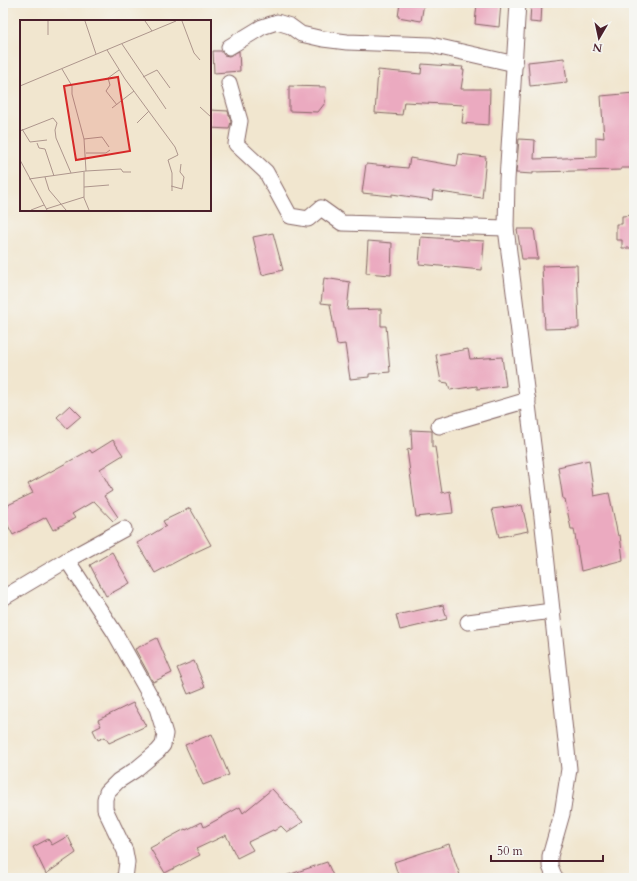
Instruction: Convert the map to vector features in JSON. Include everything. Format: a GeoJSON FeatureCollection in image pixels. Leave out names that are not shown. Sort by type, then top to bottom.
{"type":"FeatureCollection","features":[{"type":"Feature","properties":{"kind":"street"},"geometry":{"type":"LineString","coordinates":[[518,3],[507,180],[506,228],[542,517],[569,770],[562,814],[550,856],[550,866],[555,878]]}},
{"type":"Feature","properties":{"kind":"street"},"geometry":{"type":"LineString","coordinates":[[229,47],[262,27],[277,22],[290,26],[302,34],[323,39],[347,42],[431,45],[514,64]]}},
{"type":"Feature","properties":{"kind":"street"},"geometry":{"type":"LineString","coordinates":[[228,83],[240,121],[236,144],[266,172],[290,216],[308,219],[321,208],[342,223],[506,228]]}},
{"type":"Feature","properties":{"kind":"street"},"geometry":{"type":"LineString","coordinates":[[439,426],[528,400]]}},
{"type":"Feature","properties":{"kind":"street"},"geometry":{"type":"LineString","coordinates":[[3,598],[67,560],[124,529]]}},
{"type":"Feature","properties":{"kind":"street"},"geometry":{"type":"LineString","coordinates":[[67,560],[119,640],[157,708],[165,734],[163,744],[158,751],[135,770],[118,781],[108,792],[105,799],[105,809],[125,851],[127,862],[125,878]]}},
{"type":"Feature","properties":{"kind":"street"},"geometry":{"type":"LineString","coordinates":[[468,622],[552,611]]}},
{"type":"Feature","properties":{"kind":"building"},"geometry":{"type":"Polygon","coordinates":[[[400,3],[424,3],[421,21],[398,17],[400,3]]]}},
{"type":"Feature","properties":{"kind":"building"},"geometry":{"type":"Polygon","coordinates":[[[477,3],[501,3],[499,27],[475,24],[477,3]]]}},
{"type":"Feature","properties":{"kind":"building"},"geometry":{"type":"Polygon","coordinates":[[[531,3],[542,3],[541,23],[530,22],[531,3]]]}},
{"type":"Feature","properties":{"kind":"building"},"geometry":{"type":"Polygon","coordinates":[[[213,51],[221,51],[224,55],[229,56],[239,51],[240,71],[214,73],[213,51]]]}},
{"type":"Feature","properties":{"kind":"building"},"geometry":{"type":"Polygon","coordinates":[[[564,58],[567,82],[530,86],[528,62],[564,58]]]}},
{"type":"Feature","properties":{"kind":"building"},"geometry":{"type":"Polygon","coordinates":[[[422,64],[463,67],[462,70],[464,70],[461,89],[490,89],[489,125],[462,123],[464,105],[404,102],[402,115],[375,113],[378,70],[421,74],[422,64]]]}},
{"type":"Feature","properties":{"kind":"building"},"geometry":{"type":"Polygon","coordinates":[[[289,86],[326,87],[325,103],[318,112],[289,111],[289,86]]]}},
{"type":"Feature","properties":{"kind":"building"},"geometry":{"type":"Polygon","coordinates":[[[634,93],[634,168],[621,168],[621,170],[533,172],[533,174],[516,173],[519,139],[535,140],[534,159],[596,157],[596,137],[604,138],[601,96],[634,93]]]}},
{"type":"Feature","properties":{"kind":"building"},"geometry":{"type":"Polygon","coordinates":[[[211,110],[228,111],[231,122],[229,129],[211,128],[211,110]]]}},
{"type":"Feature","properties":{"kind":"building"},"geometry":{"type":"Polygon","coordinates":[[[459,154],[486,157],[482,198],[433,191],[432,200],[392,194],[392,196],[362,193],[366,164],[408,168],[410,158],[457,166],[459,154]]]}},
{"type":"Feature","properties":{"kind":"building"},"geometry":{"type":"Polygon","coordinates":[[[634,215],[634,248],[622,248],[622,240],[616,240],[616,224],[622,224],[622,216],[634,215]]]}},
{"type":"Feature","properties":{"kind":"building"},"geometry":{"type":"Polygon","coordinates":[[[517,229],[534,229],[538,259],[522,259],[517,229]]]}},
{"type":"Feature","properties":{"kind":"building"},"geometry":{"type":"Polygon","coordinates":[[[273,233],[283,270],[262,275],[253,237],[273,233]]]}},
{"type":"Feature","properties":{"kind":"building"},"geometry":{"type":"Polygon","coordinates":[[[421,237],[484,241],[482,270],[419,264],[421,237]]]}},
{"type":"Feature","properties":{"kind":"building"},"geometry":{"type":"Polygon","coordinates":[[[368,241],[392,243],[391,275],[366,273],[368,241]]]}},
{"type":"Feature","properties":{"kind":"building"},"geometry":{"type":"Polygon","coordinates":[[[577,265],[579,328],[545,329],[542,266],[577,265]]]}},
{"type":"Feature","properties":{"kind":"building"},"geometry":{"type":"Polygon","coordinates":[[[324,278],[350,282],[347,310],[381,309],[381,326],[386,326],[390,372],[369,374],[369,377],[350,379],[345,344],[337,345],[330,304],[321,303],[324,278]]]}},
{"type":"Feature","properties":{"kind":"building"},"geometry":{"type":"Polygon","coordinates":[[[468,349],[470,359],[502,357],[506,386],[477,389],[477,386],[450,390],[448,383],[441,382],[436,355],[468,349]]]}},
{"type":"Feature","properties":{"kind":"building"},"geometry":{"type":"Polygon","coordinates":[[[70,405],[81,416],[67,428],[57,417],[70,405]]]}},
{"type":"Feature","properties":{"kind":"building"},"geometry":{"type":"Polygon","coordinates":[[[411,430],[432,431],[432,447],[435,447],[442,493],[450,491],[453,513],[416,517],[407,450],[412,449],[411,430]]]}},
{"type":"Feature","properties":{"kind":"building"},"geometry":{"type":"Polygon","coordinates":[[[113,440],[123,455],[100,469],[112,491],[104,496],[118,517],[113,521],[94,501],[72,514],[75,518],[53,530],[46,517],[13,535],[3,516],[3,510],[9,506],[8,505],[33,493],[28,484],[90,450],[92,453],[113,440]]]}},
{"type":"Feature","properties":{"kind":"building"},"geometry":{"type":"Polygon","coordinates":[[[589,460],[594,496],[609,493],[618,536],[620,535],[623,560],[581,571],[574,529],[571,529],[565,499],[563,499],[558,467],[589,460]]]}},
{"type":"Feature","properties":{"kind":"building"},"geometry":{"type":"Polygon","coordinates":[[[522,505],[528,531],[499,537],[492,509],[522,505]]]}},
{"type":"Feature","properties":{"kind":"building"},"geometry":{"type":"Polygon","coordinates":[[[190,508],[211,545],[155,573],[137,543],[166,526],[163,521],[190,508]]]}},
{"type":"Feature","properties":{"kind":"building"},"geometry":{"type":"Polygon","coordinates":[[[112,552],[130,583],[106,596],[90,565],[112,552]]]}},
{"type":"Feature","properties":{"kind":"building"},"geometry":{"type":"Polygon","coordinates":[[[443,605],[447,619],[400,630],[396,615],[443,605]]]}},
{"type":"Feature","properties":{"kind":"building"},"geometry":{"type":"Polygon","coordinates":[[[157,638],[172,673],[153,682],[135,649],[157,638]]]}},
{"type":"Feature","properties":{"kind":"building"},"geometry":{"type":"Polygon","coordinates":[[[194,661],[205,687],[188,694],[177,668],[194,661]]]}},
{"type":"Feature","properties":{"kind":"building"},"geometry":{"type":"Polygon","coordinates":[[[133,703],[146,726],[109,743],[105,737],[98,740],[93,730],[101,726],[98,720],[133,703]]]}},
{"type":"Feature","properties":{"kind":"building"},"geometry":{"type":"Polygon","coordinates":[[[212,734],[229,775],[203,785],[185,745],[212,734]]]}},
{"type":"Feature","properties":{"kind":"building"},"geometry":{"type":"Polygon","coordinates":[[[272,789],[303,822],[287,832],[281,826],[274,831],[273,830],[248,842],[253,850],[237,858],[226,835],[196,849],[200,855],[165,873],[150,848],[185,829],[186,830],[202,822],[204,827],[240,807],[243,813],[272,789]]]}},
{"type":"Feature","properties":{"kind":"building"},"geometry":{"type":"Polygon","coordinates":[[[68,836],[76,853],[46,874],[33,847],[48,839],[52,845],[68,836]]]}},
{"type":"Feature","properties":{"kind":"building"},"geometry":{"type":"Polygon","coordinates":[[[449,844],[461,878],[399,878],[394,862],[449,844]]]}},
{"type":"Feature","properties":{"kind":"building"},"geometry":{"type":"Polygon","coordinates":[[[327,862],[334,878],[286,878],[285,876],[327,862]]]}}]}
